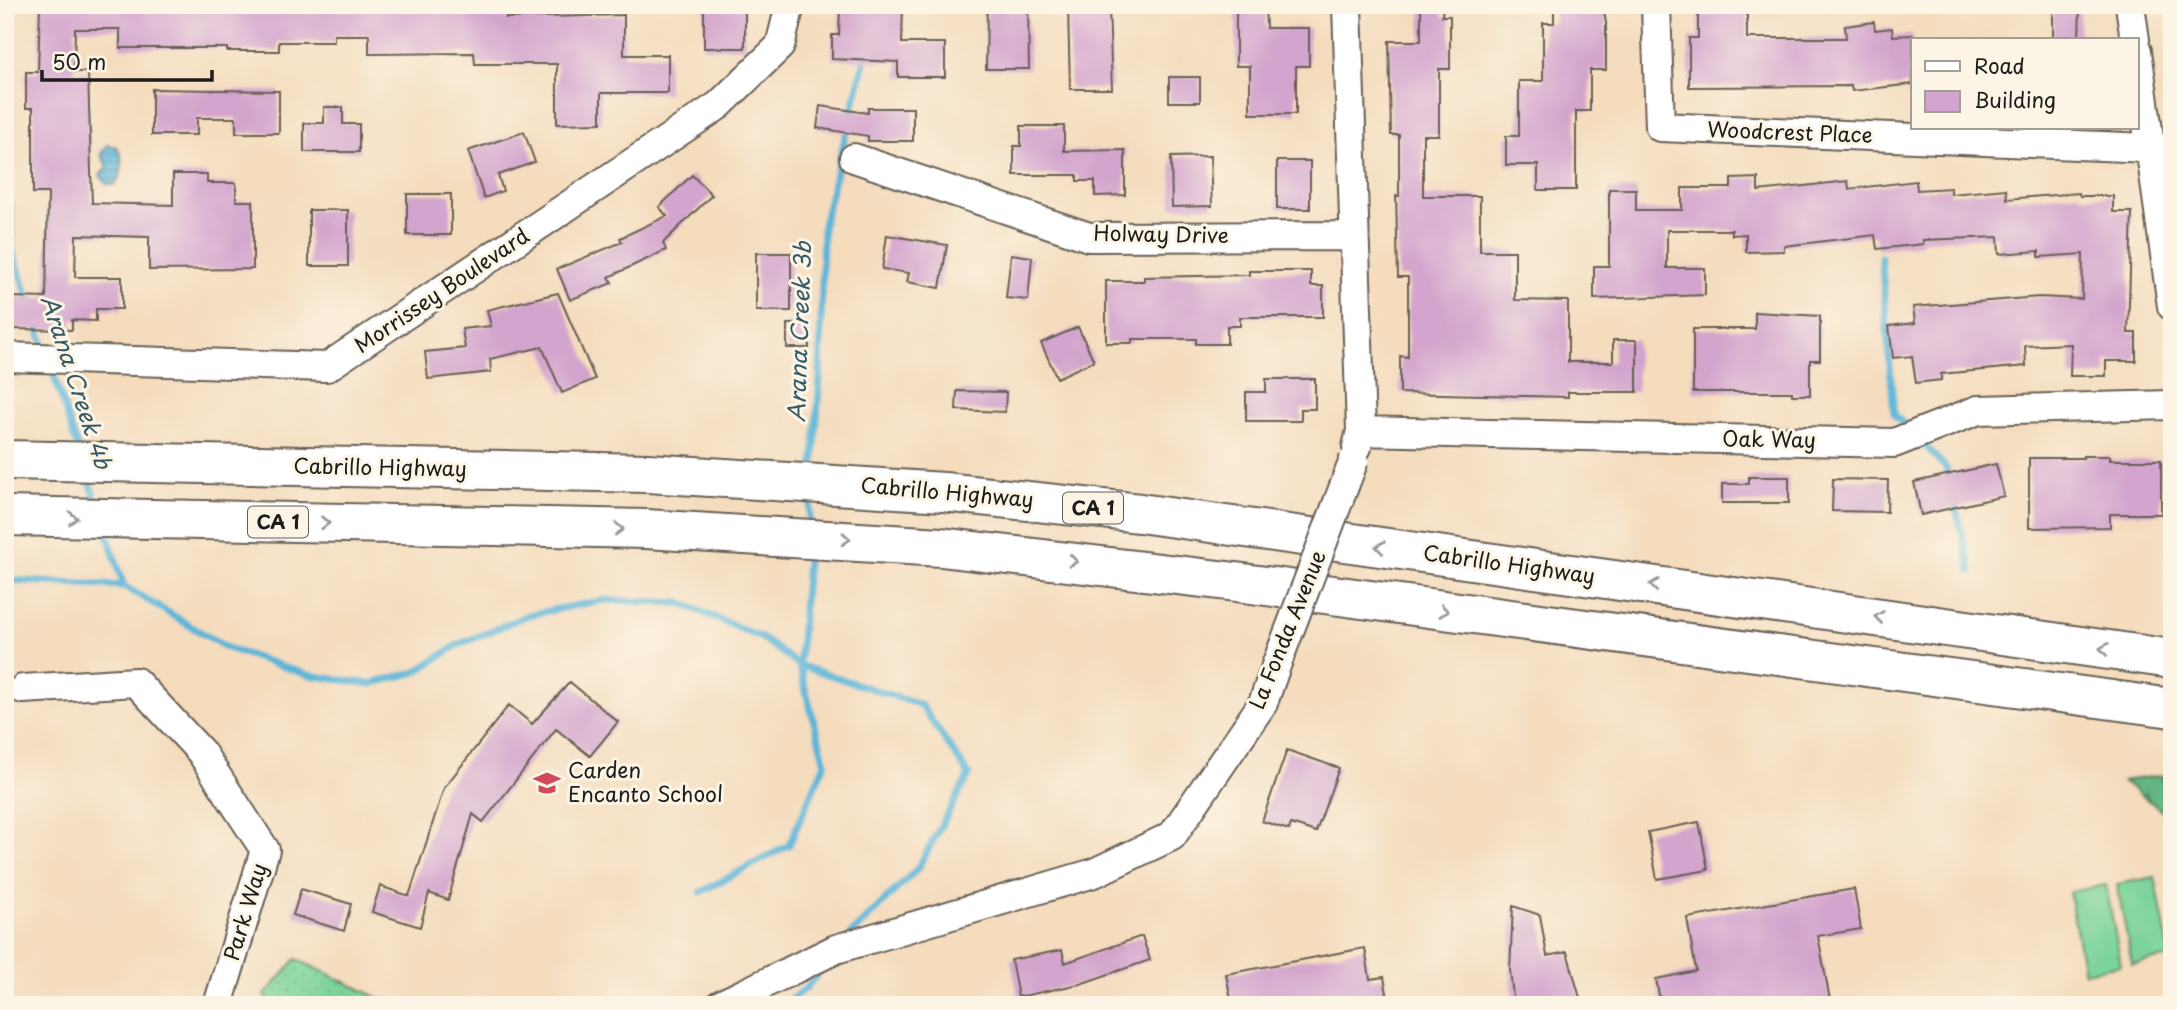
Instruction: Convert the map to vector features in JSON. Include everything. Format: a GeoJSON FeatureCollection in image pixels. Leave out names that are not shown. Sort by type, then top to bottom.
{"type":"FeatureCollection","features":[{"type":"Feature","properties":{"kind":"highway","name":"Cabrillo Highway"},"geometry":{"type":"LineString","coordinates":[[5,460],[648,473],[944,492],[1153,515],[2172,659]]}},
{"type":"Feature","properties":{"kind":"highway","name":"CA 1"},"geometry":{"type":"LineString","coordinates":[[5,516],[646,529],[941,547],[1223,580],[2172,708]]}},
{"type":"Feature","properties":{"kind":"street","name":"Morrissey Boulevard"},"geometry":{"type":"LineString","coordinates":[[5,357],[327,367],[719,105],[780,46],[790,5]]}},
{"type":"Feature","properties":{"kind":"street","name":"La Fonda Avenue"},"geometry":{"type":"LineString","coordinates":[[720,1005],[836,949],[1094,873],[1172,836],[1263,703],[1354,460],[1361,430],[1347,5]]}},
{"type":"Feature","properties":{"kind":"street","name":"Woodcrest Place"},"geometry":{"type":"LineString","coordinates":[[1656,5],[1660,127],[2162,148]]}},
{"type":"Feature","properties":{"kind":"street"},"geometry":{"type":"LineString","coordinates":[[2130,5],[2135,38]]}},
{"type":"Feature","properties":{"kind":"street"},"geometry":{"type":"LineString","coordinates":[[2138,55],[2162,148],[2172,306]]}},
{"type":"Feature","properties":{"kind":"street","name":"Holway Drive"},"geometry":{"type":"LineString","coordinates":[[854,158],[1089,237],[1354,236]]}},
{"type":"Feature","properties":{"kind":"street","name":"Oak Way"},"geometry":{"type":"LineString","coordinates":[[1361,430],[1894,443],[1978,410],[2172,405]]}},
{"type":"Feature","properties":{"kind":"street","name":"Park Way"},"geometry":{"type":"LineString","coordinates":[[23,689],[136,682],[201,752],[265,849],[218,1005]]}},
{"type":"Feature","properties":{"kind":"green space"},"geometry":{"type":"Polygon","coordinates":[[[2172,774],[2172,818],[2122,781],[2172,774]]]}},
{"type":"Feature","properties":{"kind":"green space"},"geometry":{"type":"Polygon","coordinates":[[[2155,877],[2170,957],[2132,964],[2117,884],[2155,877]]]}},
{"type":"Feature","properties":{"kind":"green space"},"geometry":{"type":"Polygon","coordinates":[[[2106,885],[2121,965],[2084,972],[2069,892],[2106,885]]]}},
{"type":"Feature","properties":{"kind":"green space"},"geometry":{"type":"Polygon","coordinates":[[[296,959],[388,1002],[277,1005],[264,996],[296,959]]]}},
{"type":"Feature","properties":{"kind":"water"},"geometry":{"type":"Polygon","coordinates":[[[107,145],[117,147],[122,161],[120,176],[114,185],[106,184],[100,175],[107,167],[101,154],[107,145]]]}},
{"type":"Feature","properties":{"kind":"building"},"geometry":{"type":"Polygon","coordinates":[[[40,5],[468,5],[468,9],[506,9],[506,18],[624,15],[624,55],[668,55],[668,93],[601,93],[601,123],[557,124],[557,64],[475,64],[474,53],[369,54],[369,35],[334,35],[334,42],[279,42],[279,51],[120,48],[120,29],[75,29],[74,72],[88,72],[92,203],[173,205],[173,174],[207,174],[207,183],[236,183],[236,201],[253,201],[253,269],[149,270],[149,237],[76,235],[75,277],[122,277],[122,309],[96,309],[96,321],[72,320],[72,330],[12,329],[12,297],[46,298],[48,193],[33,193],[33,108],[26,108],[26,72],[38,72],[40,5]]]}},
{"type":"Feature","properties":{"kind":"building"},"geometry":{"type":"Polygon","coordinates":[[[704,5],[745,5],[745,48],[704,48],[704,5]]]}},
{"type":"Feature","properties":{"kind":"building"},"geometry":{"type":"Polygon","coordinates":[[[840,5],[903,5],[902,43],[945,43],[945,77],[898,77],[898,62],[832,59],[832,35],[839,35],[840,5]]]}},
{"type":"Feature","properties":{"kind":"building"},"geometry":{"type":"Polygon","coordinates":[[[987,5],[1028,5],[1029,69],[986,69],[987,5]]]}},
{"type":"Feature","properties":{"kind":"building"},"geometry":{"type":"Polygon","coordinates":[[[1236,5],[1265,5],[1266,28],[1309,28],[1309,66],[1296,66],[1296,114],[1250,114],[1250,66],[1236,66],[1236,5]]]}},
{"type":"Feature","properties":{"kind":"building"},"geometry":{"type":"Polygon","coordinates":[[[1421,5],[1443,5],[1442,16],[1450,16],[1450,69],[1439,69],[1439,135],[1423,135],[1423,196],[1480,196],[1480,251],[1515,251],[1515,300],[1568,301],[1568,362],[1613,362],[1613,340],[1637,340],[1637,392],[1568,392],[1568,397],[1400,393],[1400,356],[1408,357],[1408,277],[1398,277],[1396,196],[1399,196],[1399,135],[1391,135],[1389,41],[1421,41],[1421,5]]]}},
{"type":"Feature","properties":{"kind":"building"},"geometry":{"type":"Polygon","coordinates":[[[1554,5],[1603,5],[1606,23],[1606,70],[1590,70],[1590,111],[1576,111],[1576,190],[1538,190],[1538,165],[1506,165],[1506,136],[1519,136],[1519,81],[1543,81],[1543,23],[1554,23],[1554,5]]]}},
{"type":"Feature","properties":{"kind":"building"},"geometry":{"type":"Polygon","coordinates":[[[1698,5],[1747,5],[1747,38],[1846,38],[1845,26],[1874,22],[1875,30],[1892,28],[1893,36],[1913,35],[1911,84],[1852,91],[1851,86],[1689,87],[1689,38],[1698,38],[1698,5]]]}},
{"type":"Feature","properties":{"kind":"building"},"geometry":{"type":"Polygon","coordinates":[[[2053,5],[2080,5],[2079,38],[2053,38],[2053,5]]]}},
{"type":"Feature","properties":{"kind":"building"},"geometry":{"type":"Polygon","coordinates":[[[1068,7],[1109,7],[1112,89],[1070,89],[1068,7]]]}},
{"type":"Feature","properties":{"kind":"building"},"geometry":{"type":"Polygon","coordinates":[[[1169,77],[1200,77],[1200,102],[1169,102],[1169,77]]]}},
{"type":"Feature","properties":{"kind":"building"},"geometry":{"type":"Polygon","coordinates":[[[152,89],[279,91],[279,133],[236,133],[236,118],[197,118],[197,135],[152,135],[152,89]]]}},
{"type":"Feature","properties":{"kind":"building"},"geometry":{"type":"Polygon","coordinates":[[[820,106],[868,113],[868,108],[913,108],[913,141],[868,141],[868,136],[817,128],[820,106]]]}},
{"type":"Feature","properties":{"kind":"building"},"geometry":{"type":"Polygon","coordinates":[[[324,107],[343,107],[343,124],[359,124],[359,152],[304,152],[304,123],[324,123],[324,107]]]}},
{"type":"Feature","properties":{"kind":"building"},"geometry":{"type":"Polygon","coordinates":[[[1021,126],[1064,126],[1064,151],[1125,150],[1125,195],[1095,196],[1095,181],[1077,181],[1077,175],[1014,175],[1014,146],[1021,146],[1021,126]]]}},
{"type":"Feature","properties":{"kind":"building"},"geometry":{"type":"Polygon","coordinates":[[[524,132],[535,162],[498,175],[503,191],[484,198],[468,151],[524,132]]]}},
{"type":"Feature","properties":{"kind":"building"},"geometry":{"type":"Polygon","coordinates":[[[1210,156],[1212,206],[1172,207],[1171,157],[1210,156]]]}},
{"type":"Feature","properties":{"kind":"building"},"geometry":{"type":"Polygon","coordinates":[[[1277,161],[1310,161],[1310,209],[1277,209],[1277,161]]]}},
{"type":"Feature","properties":{"kind":"building"},"geometry":{"type":"Polygon","coordinates":[[[692,175],[712,195],[663,243],[666,250],[609,277],[612,283],[570,300],[557,269],[622,242],[620,238],[667,216],[659,207],[692,175]]]}},
{"type":"Feature","properties":{"kind":"building"},"geometry":{"type":"Polygon","coordinates":[[[1758,178],[1758,191],[1848,181],[1849,189],[1916,181],[1917,190],[1951,188],[1951,194],[2006,189],[2007,199],[2079,193],[2080,196],[2113,196],[2113,212],[2132,212],[2128,333],[2136,333],[2136,361],[2106,361],[2106,376],[2070,376],[2071,344],[2025,346],[2026,366],[1941,374],[1941,380],[1916,383],[1912,356],[1893,358],[1889,326],[1915,323],[1913,307],[2039,297],[2082,299],[2083,254],[2039,257],[2039,251],[1999,254],[1998,237],[1923,240],[1923,244],[1877,249],[1875,235],[1784,246],[1784,251],[1746,252],[1746,234],[1732,235],[1732,230],[1667,230],[1667,268],[1705,268],[1705,295],[1594,299],[1594,266],[1609,266],[1609,189],[1636,189],[1636,210],[1682,210],[1682,188],[1731,188],[1731,179],[1758,178]]]}},
{"type":"Feature","properties":{"kind":"building"},"geometry":{"type":"Polygon","coordinates":[[[407,194],[451,194],[451,235],[407,235],[407,194]]]}},
{"type":"Feature","properties":{"kind":"building"},"geometry":{"type":"Polygon","coordinates":[[[309,210],[348,210],[348,266],[309,266],[309,210]]]}},
{"type":"Feature","properties":{"kind":"building"},"geometry":{"type":"Polygon","coordinates":[[[887,235],[947,245],[940,288],[907,282],[909,273],[882,269],[887,235]]]}},
{"type":"Feature","properties":{"kind":"building"},"geometry":{"type":"Polygon","coordinates":[[[756,253],[791,253],[791,311],[756,311],[756,253]]]}},
{"type":"Feature","properties":{"kind":"building"},"geometry":{"type":"Polygon","coordinates":[[[1011,254],[1032,257],[1028,300],[1006,298],[1011,254]]]}},
{"type":"Feature","properties":{"kind":"building"},"geometry":{"type":"Polygon","coordinates":[[[1249,271],[1311,271],[1311,286],[1323,286],[1323,317],[1240,317],[1240,326],[1227,326],[1227,344],[1196,344],[1196,339],[1132,339],[1132,343],[1106,343],[1106,281],[1144,281],[1144,277],[1249,275],[1249,271]]]}},
{"type":"Feature","properties":{"kind":"building"},"geometry":{"type":"Polygon","coordinates":[[[558,293],[595,379],[562,393],[542,347],[490,359],[491,372],[428,379],[425,352],[465,348],[462,329],[491,326],[487,310],[558,293]]]}},
{"type":"Feature","properties":{"kind":"building"},"geometry":{"type":"Polygon","coordinates":[[[1755,312],[1820,316],[1820,360],[1810,360],[1810,395],[1792,395],[1792,392],[1693,392],[1693,329],[1755,329],[1755,312]]]}},
{"type":"Feature","properties":{"kind":"building"},"geometry":{"type":"Polygon","coordinates":[[[787,324],[809,324],[809,348],[787,348],[787,324]]]}},
{"type":"Feature","properties":{"kind":"building"},"geometry":{"type":"Polygon","coordinates":[[[1078,327],[1094,361],[1057,378],[1041,343],[1078,327]]]}},
{"type":"Feature","properties":{"kind":"building"},"geometry":{"type":"Polygon","coordinates":[[[1266,379],[1315,379],[1315,409],[1301,409],[1301,421],[1246,421],[1246,392],[1266,392],[1266,379]]]}},
{"type":"Feature","properties":{"kind":"building"},"geometry":{"type":"Polygon","coordinates":[[[957,391],[1006,392],[1005,412],[956,410],[957,391]]]}},
{"type":"Feature","properties":{"kind":"building"},"geometry":{"type":"Polygon","coordinates":[[[2110,456],[2110,460],[2161,460],[2161,514],[2110,514],[2110,527],[2029,528],[2029,458],[2110,456]]]}},
{"type":"Feature","properties":{"kind":"building"},"geometry":{"type":"Polygon","coordinates":[[[1996,464],[2004,496],[1921,515],[1914,482],[1996,464]]]}},
{"type":"Feature","properties":{"kind":"building"},"geometry":{"type":"Polygon","coordinates":[[[1749,477],[1789,477],[1789,503],[1722,503],[1722,484],[1749,484],[1749,477]]]}},
{"type":"Feature","properties":{"kind":"building"},"geometry":{"type":"Polygon","coordinates":[[[1833,479],[1888,480],[1887,512],[1832,511],[1833,479]]]}},
{"type":"Feature","properties":{"kind":"building"},"geometry":{"type":"Polygon","coordinates":[[[570,682],[618,722],[590,756],[556,729],[483,822],[473,814],[448,900],[429,893],[420,927],[372,912],[380,886],[409,896],[444,788],[509,705],[532,724],[570,682]]]}},
{"type":"Feature","properties":{"kind":"building"},"geometry":{"type":"Polygon","coordinates":[[[1287,750],[1339,768],[1316,832],[1291,824],[1289,830],[1262,821],[1287,750]]]}},
{"type":"Feature","properties":{"kind":"building"},"geometry":{"type":"Polygon","coordinates":[[[1699,822],[1708,870],[1657,879],[1648,832],[1699,822]]]}},
{"type":"Feature","properties":{"kind":"building"},"geometry":{"type":"Polygon","coordinates":[[[301,889],[351,904],[344,931],[293,915],[301,889]]]}},
{"type":"Feature","properties":{"kind":"building"},"geometry":{"type":"Polygon","coordinates":[[[1854,889],[1861,929],[1818,936],[1831,1005],[1661,1005],[1656,979],[1696,971],[1687,918],[1854,889]]]}},
{"type":"Feature","properties":{"kind":"building"},"geometry":{"type":"Polygon","coordinates":[[[1513,906],[1540,915],[1547,956],[1567,952],[1582,1005],[1514,1005],[1510,970],[1513,906]]]}},
{"type":"Feature","properties":{"kind":"building"},"geometry":{"type":"Polygon","coordinates":[[[1142,936],[1150,960],[1080,984],[1018,997],[1011,960],[1062,950],[1065,963],[1142,936]]]}},
{"type":"Feature","properties":{"kind":"building"},"geometry":{"type":"Polygon","coordinates":[[[1365,948],[1370,979],[1384,977],[1389,1005],[1232,1005],[1226,974],[1365,948]]]}},
{"type":"Feature","properties":{"kind":"waterway","name":"Arana Creek 3b"},"geometry":{"type":"LineString","coordinates":[[813,474],[820,376],[823,225],[866,54]]}},
{"type":"Feature","properties":{"kind":"waterway","name":"Arana Creek 4b"},"geometry":{"type":"LineString","coordinates":[[5,188],[11,211],[12,249],[31,306]]}},
{"type":"Feature","properties":{"kind":"waterway"},"geometry":{"type":"LineString","coordinates":[[1881,257],[1894,414],[1910,431]]}},
{"type":"Feature","properties":{"kind":"waterway","name":"Arana Creek 4b"},"geometry":{"type":"LineString","coordinates":[[36,321],[46,353]]}},
{"type":"Feature","properties":{"kind":"waterway","name":"Arana Creek 4b"},"geometry":{"type":"LineString","coordinates":[[50,364],[78,449]]}},
{"type":"Feature","properties":{"kind":"waterway"},"geometry":{"type":"LineString","coordinates":[[1919,439],[1946,468],[1950,482]]}},
{"type":"Feature","properties":{"kind":"waterway","name":"Arana Creek 4b"},"geometry":{"type":"LineString","coordinates":[[87,473],[97,505]]}},
{"type":"Feature","properties":{"kind":"waterway","name":"Arana Creek 3b"},"geometry":{"type":"LineString","coordinates":[[809,526],[811,496]]}},
{"type":"Feature","properties":{"kind":"waterway"},"geometry":{"type":"LineString","coordinates":[[1954,501],[1971,571]]}},
{"type":"Feature","properties":{"kind":"waterway","name":"Arana Creek 4b"},"geometry":{"type":"LineString","coordinates":[[106,530],[124,586]]}},
{"type":"Feature","properties":{"kind":"waterway"},"geometry":{"type":"LineString","coordinates":[[701,892],[789,845],[825,763],[799,665],[808,548]]}},
{"type":"Feature","properties":{"kind":"waterway"},"geometry":{"type":"LineString","coordinates":[[5,580],[124,586]]}},
{"type":"Feature","properties":{"kind":"waterway"},"geometry":{"type":"LineString","coordinates":[[124,586],[227,648],[308,675],[370,684],[416,672],[456,646],[528,615],[604,600],[681,603],[762,638],[799,665],[921,705],[969,775],[918,868],[851,934]]}},
{"type":"Feature","properties":{"kind":"waterway"},"geometry":{"type":"LineString","coordinates":[[782,1005],[805,989],[823,967]]}},
{"type":"Feature","properties":{"kind":"place","name":"Carden Encanto School"},"geometry":{"type":"Point","coordinates":[547,783]}}]}
